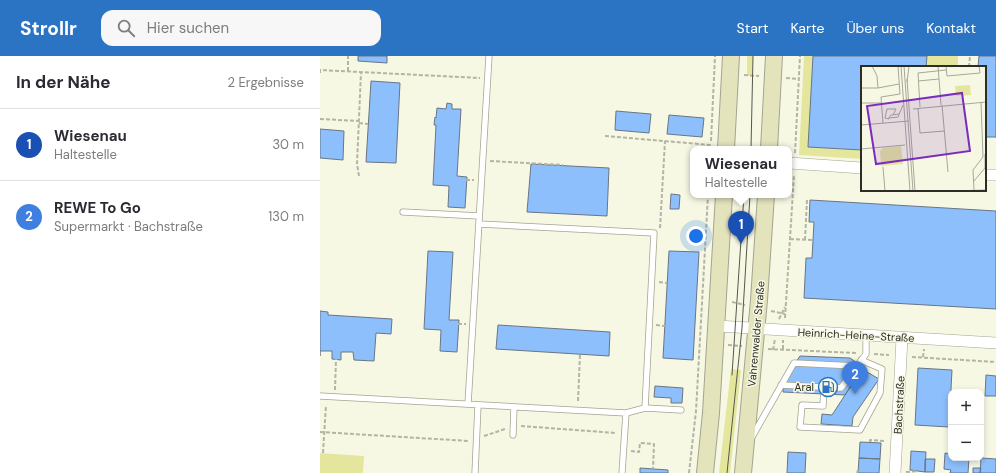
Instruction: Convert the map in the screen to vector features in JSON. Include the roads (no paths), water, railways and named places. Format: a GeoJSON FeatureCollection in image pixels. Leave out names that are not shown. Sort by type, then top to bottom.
{"type":"FeatureCollection","features":[{"type":"Feature","properties":{"kind":"main road"},"geometry":{"type":"LineString","coordinates":[[719,146],[730,74],[731,56]]}},
{"type":"Feature","properties":{"kind":"main road"},"geometry":{"type":"LineString","coordinates":[[769,146],[774,56]]}},
{"type":"Feature","properties":{"kind":"main road"},"geometry":{"type":"LineString","coordinates":[[705,473],[707,342],[716,326],[724,198]]}},
{"type":"Feature","properties":{"kind":"main road","name":"Vahrenwalder Straße"},"geometry":{"type":"LineString","coordinates":[[743,473],[755,348],[766,198]]}},
{"type":"Feature","properties":{"kind":"street"},"geometry":{"type":"LineString","coordinates":[[792,163],[861,168]]}},
{"type":"Feature","properties":{"kind":"street","name":"Heinrich-Heine-Straße"},"geometry":{"type":"LineString","coordinates":[[716,326],[996,343]]}},
{"type":"Feature","properties":{"kind":"street","name":"Bachstraße"},"geometry":{"type":"LineString","coordinates":[[895,473],[902,338]]}},
{"type":"Feature","properties":{"kind":"lane"},"geometry":{"type":"LineString","coordinates":[[468,404],[489,56]]}},
{"type":"Feature","properties":{"kind":"lane"},"geometry":{"type":"LineString","coordinates":[[403,212],[479,216]]}},
{"type":"Feature","properties":{"kind":"lane"},"geometry":{"type":"LineString","coordinates":[[479,224],[654,233],[645,408]]}},
{"type":"Feature","properties":{"kind":"lane"},"geometry":{"type":"LineString","coordinates":[[781,385],[840,388],[866,354],[866,336]]}},
{"type":"Feature","properties":{"kind":"lane"},"geometry":{"type":"LineString","coordinates":[[824,387],[823,406],[802,405],[800,427],[860,430],[880,393],[882,368],[861,360]]}},
{"type":"Feature","properties":{"kind":"lane"},"geometry":{"type":"LineString","coordinates":[[746,448],[794,363],[856,366]]}},
{"type":"Feature","properties":{"kind":"lane"},"geometry":{"type":"LineString","coordinates":[[320,396],[626,413],[645,408],[681,410]]}},
{"type":"Feature","properties":{"kind":"lane"},"geometry":{"type":"LineString","coordinates":[[475,473],[478,405]]}},
{"type":"Feature","properties":{"kind":"lane"},"geometry":{"type":"LineString","coordinates":[[513,435],[514,407]]}},
{"type":"Feature","properties":{"kind":"lane"},"geometry":{"type":"LineString","coordinates":[[622,473],[626,413]]}},
{"type":"Feature","properties":{"kind":"tram line"},"geometry":{"type":"LineString","coordinates":[[751,146],[753,56]]}},
{"type":"Feature","properties":{"kind":"tram line"},"geometry":{"type":"LineString","coordinates":[[732,375],[744,198]]}},
{"type":"Feature","properties":{"kind":"tram line"},"geometry":{"type":"LineString","coordinates":[[727,473],[742,328],[750,198]]}},
{"type":"Feature","properties":{"kind":"place","name":"Wiesenau"},"geometry":{"type":"Point","coordinates":[741,244]}},
{"type":"Feature","properties":{"kind":"place","name":"Aral"},"geometry":{"type":"Point","coordinates":[828,387]}},
{"type":"Feature","properties":{"kind":"place","name":"REWE To Go"},"geometry":{"type":"Point","coordinates":[855,394]}}]}
